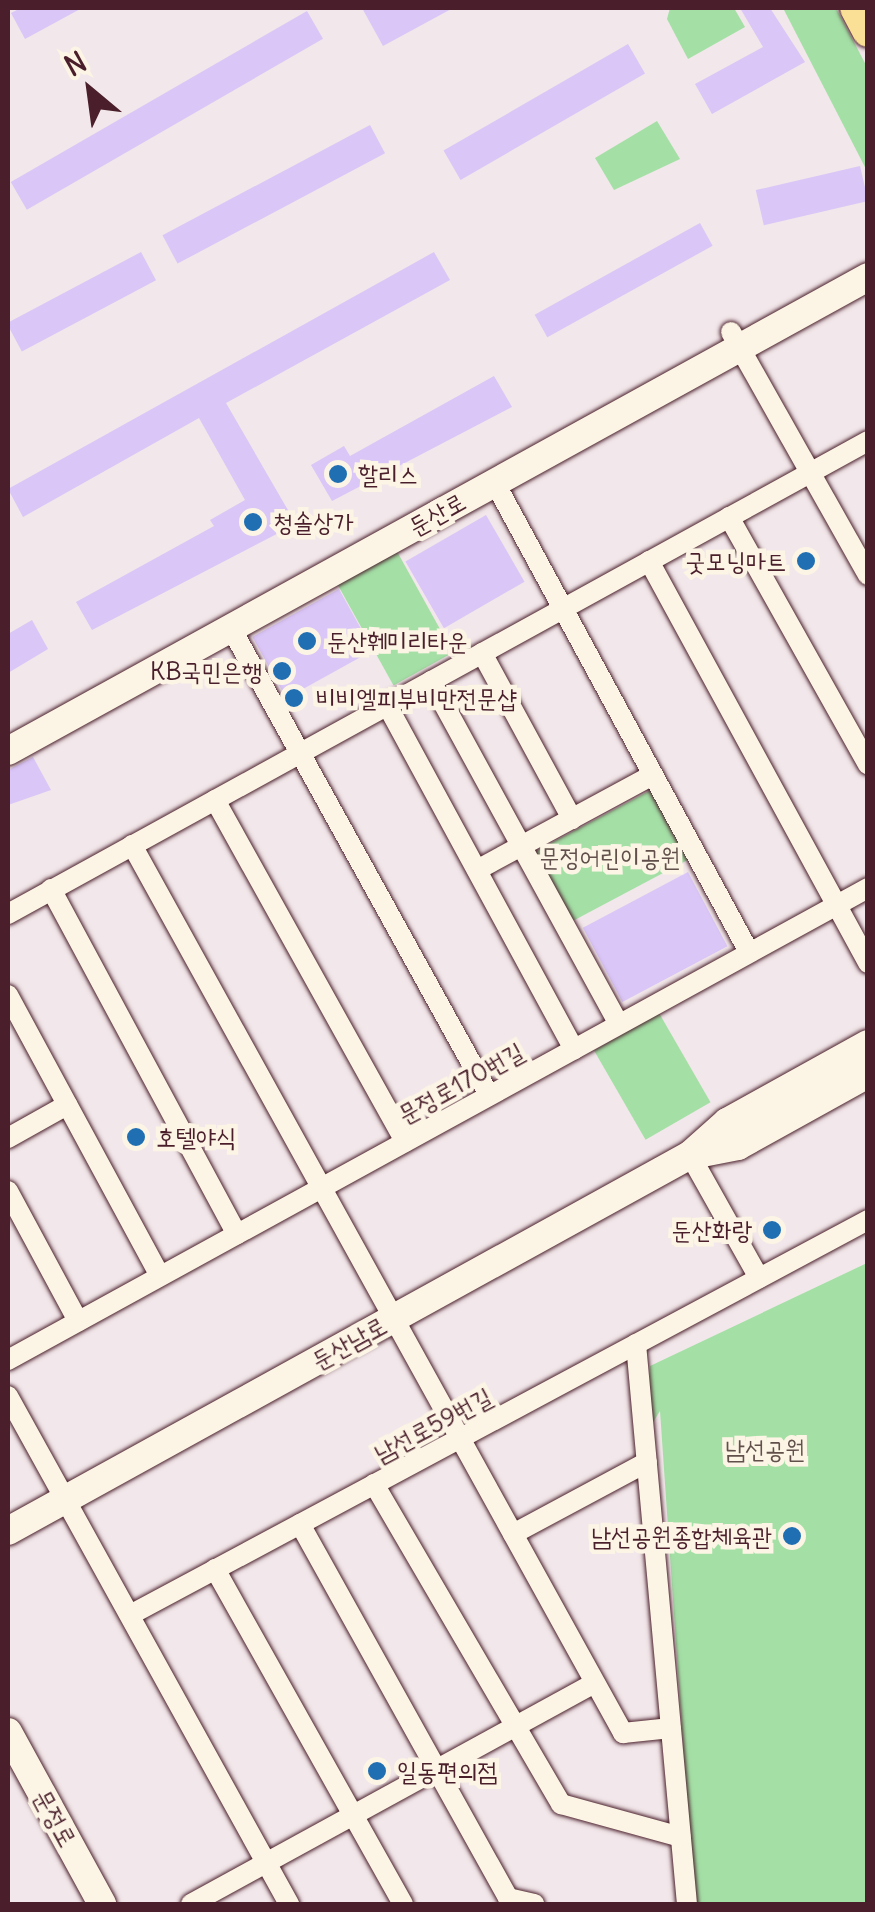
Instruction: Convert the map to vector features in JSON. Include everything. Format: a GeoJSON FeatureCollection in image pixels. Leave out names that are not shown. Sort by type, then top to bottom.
{"type":"FeatureCollection","features":[{"type":"Feature","properties":{"kind":"main road"},"geometry":{"type":"LineString","coordinates":[[855,8],[868,32]]}},
{"type":"Feature","properties":{"kind":"main road","name":"둔산로"},"geometry":{"type":"LineString","coordinates":[[8,751],[495,482],[868,257]]}},
{"type":"Feature","properties":{"kind":"main road","name":"둔산로"},"geometry":{"type":"LineString","coordinates":[[8,729],[736,340],[868,277]]}},
{"type":"Feature","properties":{"kind":"main road","name":"둔산남로"},"geometry":{"type":"LineString","coordinates":[[8,1531],[690,1155],[727,1122],[868,1044]]}},
{"type":"Feature","properties":{"kind":"main road","name":"둔산남로"},"geometry":{"type":"LineString","coordinates":[[690,1155],[738,1146],[868,1074]]}},
{"type":"Feature","properties":{"kind":"main road","name":"문정로"},"geometry":{"type":"LineString","coordinates":[[8,1732],[102,1904]]}},
{"type":"Feature","properties":{"kind":"street"},"geometry":{"type":"LineString","coordinates":[[736,340],[868,576]]}},
{"type":"Feature","properties":{"kind":"street"},"geometry":{"type":"LineString","coordinates":[[8,914],[868,441]]}},
{"type":"Feature","properties":{"kind":"street"},"geometry":{"type":"LineString","coordinates":[[495,482],[749,952]]}},
{"type":"Feature","properties":{"kind":"street"},"geometry":{"type":"LineString","coordinates":[[729,517],[868,765]]}},
{"type":"Feature","properties":{"kind":"street"},"geometry":{"type":"LineString","coordinates":[[650,561],[868,963]]}},
{"type":"Feature","properties":{"kind":"street"},"geometry":{"type":"LineString","coordinates":[[231,628],[490,1095]]}},
{"type":"Feature","properties":{"kind":"street"},"geometry":{"type":"LineString","coordinates":[[482,653],[572,819]]}},
{"type":"Feature","properties":{"kind":"street"},"geometry":{"type":"LineString","coordinates":[[431,681],[619,1024]]}},
{"type":"Feature","properties":{"kind":"street"},"geometry":{"type":"LineString","coordinates":[[387,705],[574,1049]]}},
{"type":"Feature","properties":{"kind":"street"},"geometry":{"type":"LineString","coordinates":[[477,870],[654,776]]}},
{"type":"Feature","properties":{"kind":"street"},"geometry":{"type":"LineString","coordinates":[[215,800],[405,1142]]}},
{"type":"Feature","properties":{"kind":"street"},"geometry":{"type":"LineString","coordinates":[[132,845],[624,1734],[671,1728]]}},
{"type":"Feature","properties":{"kind":"street","name":"문정로170번길"},"geometry":{"type":"LineString","coordinates":[[8,1360],[868,888]]}},
{"type":"Feature","properties":{"kind":"street"},"geometry":{"type":"LineString","coordinates":[[52,889],[237,1234]]}},
{"type":"Feature","properties":{"kind":"street"},"geometry":{"type":"LineString","coordinates":[[8,995],[160,1276]]}},
{"type":"Feature","properties":{"kind":"street"},"geometry":{"type":"LineString","coordinates":[[8,1138],[68,1106]]}},
{"type":"Feature","properties":{"kind":"street"},"geometry":{"type":"LineString","coordinates":[[690,1155],[759,1278]]}},
{"type":"Feature","properties":{"kind":"street"},"geometry":{"type":"LineString","coordinates":[[8,1191],[78,1322]]}},
{"type":"Feature","properties":{"kind":"street","name":"남선로59번길"},"geometry":{"type":"LineString","coordinates":[[130,1615],[868,1220]]}},
{"type":"Feature","properties":{"kind":"street"},"geometry":{"type":"LineString","coordinates":[[636,1344],[687,1904]]}},
{"type":"Feature","properties":{"kind":"street"},"geometry":{"type":"LineString","coordinates":[[8,1396],[290,1904]]}},
{"type":"Feature","properties":{"kind":"street"},"geometry":{"type":"LineString","coordinates":[[513,1534],[647,1462]]}},
{"type":"Feature","properties":{"kind":"street"},"geometry":{"type":"LineString","coordinates":[[374,1484],[561,1804],[576,1814],[681,1837]]}},
{"type":"Feature","properties":{"kind":"street"},"geometry":{"type":"LineString","coordinates":[[300,1524],[508,1898],[534,1904]]}},
{"type":"Feature","properties":{"kind":"street"},"geometry":{"type":"LineString","coordinates":[[215,1570],[402,1904]]}},
{"type":"Feature","properties":{"kind":"street"},"geometry":{"type":"LineString","coordinates":[[191,1904],[594,1683]]}},
{"type":"Feature","properties":{"kind":"green space"},"geometry":{"type":"Polygon","coordinates":[[[670,8],[734,8],[745,27],[688,59],[667,19],[670,8]]]}},
{"type":"Feature","properties":{"kind":"green space"},"geometry":{"type":"Polygon","coordinates":[[[783,8],[836,8],[866,65],[867,171],[783,8]]]}},
{"type":"Feature","properties":{"kind":"green space"},"geometry":{"type":"Polygon","coordinates":[[[657,121],[680,159],[614,190],[595,158],[657,121]]]}},
{"type":"Feature","properties":{"kind":"green space"},"geometry":{"type":"Polygon","coordinates":[[[389,537],[453,652],[394,685],[330,570],[389,537]]]}},
{"type":"Feature","properties":{"kind":"green space","name":"문정어린이공원"},"geometry":{"type":"Polygon","coordinates":[[[651,790],[688,860],[568,924],[531,854],[651,790]]]}},
{"type":"Feature","properties":{"kind":"green space"},"geometry":{"type":"Polygon","coordinates":[[[659,1013],[710,1102],[646,1140],[594,1050],[659,1013]]]}},
{"type":"Feature","properties":{"kind":"green space","name":"남선공원"},"geometry":{"type":"Polygon","coordinates":[[[867,1263],[867,1904],[694,1904],[660,1411],[649,1429],[650,1366],[867,1263]]]}},
{"type":"Feature","properties":{"kind":"building"},"geometry":{"type":"Polygon","coordinates":[[[21,8],[82,8],[25,39],[11,13],[21,8]]]}},
{"type":"Feature","properties":{"kind":"building"},"geometry":{"type":"Polygon","coordinates":[[[362,8],[453,8],[383,46],[362,8]]]}},
{"type":"Feature","properties":{"kind":"building"},"geometry":{"type":"Polygon","coordinates":[[[740,8],[770,8],[805,62],[712,114],[695,84],[763,47],[740,8]]]}},
{"type":"Feature","properties":{"kind":"building"},"geometry":{"type":"Polygon","coordinates":[[[307,11],[323,39],[27,210],[11,182],[307,11]]]}},
{"type":"Feature","properties":{"kind":"building"},"geometry":{"type":"Polygon","coordinates":[[[628,44],[645,73],[461,180],[444,150],[628,44]]]}},
{"type":"Feature","properties":{"kind":"building"},"geometry":{"type":"Polygon","coordinates":[[[370,125],[385,153],[178,264],[163,235],[370,125]]]}},
{"type":"Feature","properties":{"kind":"building"},"geometry":{"type":"Polygon","coordinates":[[[860,166],[868,201],[764,225],[756,190],[860,166]]]}},
{"type":"Feature","properties":{"kind":"building"},"geometry":{"type":"Polygon","coordinates":[[[700,223],[713,246],[547,337],[535,315],[700,223]]]}},
{"type":"Feature","properties":{"kind":"building"},"geometry":{"type":"Polygon","coordinates":[[[141,252],[156,280],[22,352],[8,323],[141,252]]]}},
{"type":"Feature","properties":{"kind":"building"},"geometry":{"type":"Polygon","coordinates":[[[434,252],[450,280],[226,403],[296,524],[92,630],[76,602],[214,526],[210,520],[245,500],[199,418],[23,517],[8,489],[434,252]]]}},
{"type":"Feature","properties":{"kind":"building"},"geometry":{"type":"Polygon","coordinates":[[[494,376],[512,407],[332,501],[311,465],[344,446],[350,456],[494,376]]]}},
{"type":"Feature","properties":{"kind":"building"},"geometry":{"type":"Polygon","coordinates":[[[486,515],[524,582],[444,628],[405,562],[486,515]]]}},
{"type":"Feature","properties":{"kind":"building","name":"둔산훼미리타운"},"geometry":{"type":"Polygon","coordinates":[[[339,589],[373,650],[286,698],[252,637],[339,589]]]}},
{"type":"Feature","properties":{"kind":"building"},"geometry":{"type":"Polygon","coordinates":[[[32,620],[48,649],[8,673],[8,634],[32,620]]]}},
{"type":"Feature","properties":{"kind":"building"},"geometry":{"type":"Polygon","coordinates":[[[33,757],[51,790],[8,805],[8,770],[33,757]]]}},
{"type":"Feature","properties":{"kind":"building"},"geometry":{"type":"Polygon","coordinates":[[[688,872],[727,946],[622,1002],[583,928],[688,872]]]}},
{"type":"Feature","properties":{"kind":"place","name":"할리스"},"geometry":{"type":"Point","coordinates":[338,474]}},
{"type":"Feature","properties":{"kind":"place","name":"청솔상가"},"geometry":{"type":"Point","coordinates":[253,522]}},
{"type":"Feature","properties":{"kind":"place","name":"굿모닝마트"},"geometry":{"type":"Point","coordinates":[806,561]}},
{"type":"Feature","properties":{"kind":"place","name":"둔산훼미리타운"},"geometry":{"type":"Point","coordinates":[307,641]}},
{"type":"Feature","properties":{"kind":"place","name":"KB국민은행"},"geometry":{"type":"Point","coordinates":[282,671]}},
{"type":"Feature","properties":{"kind":"place","name":"비비엘피부비만전문샵"},"geometry":{"type":"Point","coordinates":[294,698]}},
{"type":"Feature","properties":{"kind":"place","name":"호텔야식"},"geometry":{"type":"Point","coordinates":[136,1137]}},
{"type":"Feature","properties":{"kind":"place","name":"둔산화랑"},"geometry":{"type":"Point","coordinates":[772,1230]}},
{"type":"Feature","properties":{"kind":"place","name":"남선공원종합체육관"},"geometry":{"type":"Point","coordinates":[792,1536]}},
{"type":"Feature","properties":{"kind":"place","name":"일동편의점"},"geometry":{"type":"Point","coordinates":[377,1771]}}]}
